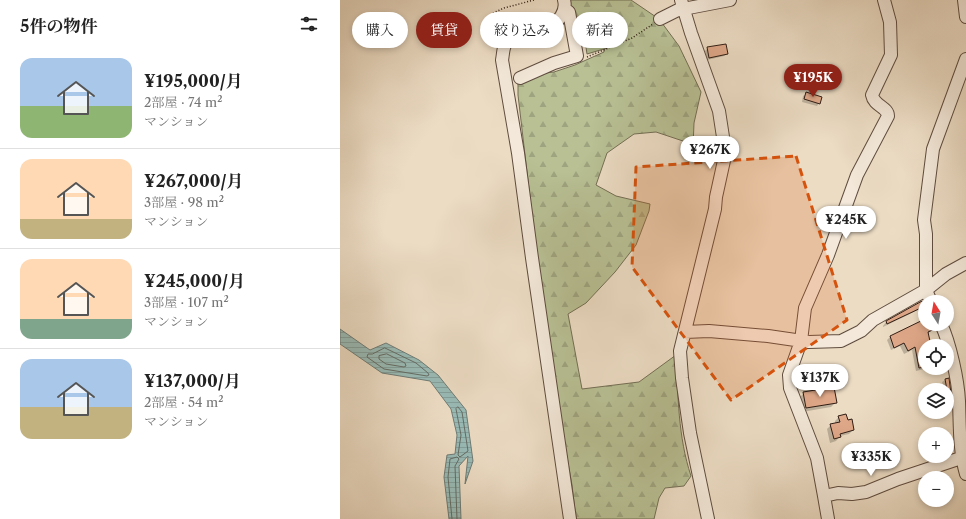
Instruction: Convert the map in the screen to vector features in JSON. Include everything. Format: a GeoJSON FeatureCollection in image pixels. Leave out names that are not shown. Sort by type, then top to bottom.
{"type":"FeatureCollection","features":[{"type":"Feature","properties":{"kind":"street"},"geometry":{"type":"LineString","coordinates":[[660,19],[678,10],[683,5],[707,4],[730,0]]}},
{"type":"Feature","properties":{"kind":"street"},"geometry":{"type":"LineString","coordinates":[[828,519],[816,458],[790,388],[790,375],[801,341],[805,308],[828,255],[858,175],[888,116],[887,110],[873,100],[872,95],[891,55],[890,22],[884,0]]}},
{"type":"Feature","properties":{"kind":"street"},"geometry":{"type":"LineString","coordinates":[[964,0],[966,17]]}},
{"type":"Feature","properties":{"kind":"street"},"geometry":{"type":"LineString","coordinates":[[520,78],[554,63],[578,56],[569,12],[565,4]]}},
{"type":"Feature","properties":{"kind":"street"},"geometry":{"type":"LineString","coordinates":[[565,4],[562,16],[554,23],[547,27],[521,32],[511,38],[504,46],[502,60],[518,153],[570,519]]}},
{"type":"Feature","properties":{"kind":"street"},"geometry":{"type":"LineString","coordinates":[[683,5],[691,33],[719,111],[725,156],[716,197],[715,209],[680,351],[682,378],[690,433],[708,519]]}},
{"type":"Feature","properties":{"kind":"street"},"geometry":{"type":"LineString","coordinates":[[928,295],[926,290],[926,234],[924,220],[933,149],[966,59]]}},
{"type":"Feature","properties":{"kind":"street"},"geometry":{"type":"LineString","coordinates":[[685,332],[709,331],[768,336],[809,342],[842,341],[861,331],[873,320],[926,290],[946,274],[966,264]]}},
{"type":"Feature","properties":{"kind":"street"},"geometry":{"type":"LineString","coordinates":[[944,331],[957,384],[962,397],[961,458],[966,474]]}},
{"type":"Feature","properties":{"kind":"street"},"geometry":{"type":"LineString","coordinates":[[824,496],[838,493],[852,494],[866,492],[898,479],[961,458]]}},
{"type":"Feature","properties":{"kind":"path"},"geometry":{"type":"LineString","coordinates":[[495,12],[504,8],[534,0]]}},
{"type":"Feature","properties":{"kind":"path"},"geometry":{"type":"LineString","coordinates":[[588,57],[632,38],[660,19]]}},
{"type":"Feature","properties":{"kind":"highlighted area"},"geometry":{"type":"Polygon","coordinates":[[[796,156],[847,320],[731,400],[632,267],[636,167],[796,156]]]}},
{"type":"Feature","properties":{"kind":"green space"},"geometry":{"type":"Polygon","coordinates":[[[568,0],[631,0],[659,19],[679,46],[701,92],[694,123],[693,147],[683,141],[656,132],[634,134],[607,153],[596,185],[616,196],[650,204],[649,211],[636,245],[615,272],[586,303],[568,314],[582,389],[639,382],[676,355],[681,431],[683,446],[691,476],[684,486],[665,488],[659,498],[654,519],[576,519],[572,485],[548,352],[518,95],[518,76],[554,72],[575,65],[604,52],[604,48],[628,48],[628,12],[572,12],[572,14],[569,8],[568,0]]]}},
{"type":"Feature","properties":{"kind":"green space"},"geometry":{"type":"Polygon","coordinates":[[[586,48],[607,48],[587,54],[586,48]]]}},
{"type":"Feature","properties":{"kind":"water"},"geometry":{"type":"Polygon","coordinates":[[[340,329],[370,350],[386,343],[419,360],[438,375],[466,410],[473,461],[465,484],[468,456],[459,466],[461,519],[449,519],[444,477],[447,455],[455,454],[457,435],[451,409],[430,381],[382,373],[340,344],[340,329]]]}},
{"type":"Feature","properties":{"kind":"building"},"geometry":{"type":"Polygon","coordinates":[[[726,44],[728,54],[709,58],[707,47],[726,44]]]}},
{"type":"Feature","properties":{"kind":"building"},"geometry":{"type":"Polygon","coordinates":[[[806,92],[822,97],[820,104],[804,99],[806,92]]]}},
{"type":"Feature","properties":{"kind":"building"},"geometry":{"type":"Polygon","coordinates":[[[918,303],[918,309],[887,324],[886,321],[918,303]]]}},
{"type":"Feature","properties":{"kind":"building"},"geometry":{"type":"Polygon","coordinates":[[[918,322],[918,331],[930,331],[928,332],[930,339],[918,339],[918,363],[915,347],[908,351],[904,343],[894,348],[890,336],[918,322]]]}},
{"type":"Feature","properties":{"kind":"building"},"geometry":{"type":"Polygon","coordinates":[[[949,378],[950,383],[946,383],[945,379],[949,378]]]}},
{"type":"Feature","properties":{"kind":"building"},"geometry":{"type":"Polygon","coordinates":[[[834,387],[837,403],[806,408],[803,392],[834,387]]]}},
{"type":"Feature","properties":{"kind":"building"},"geometry":{"type":"Polygon","coordinates":[[[846,414],[848,420],[852,419],[854,430],[840,434],[841,437],[834,439],[830,424],[840,422],[838,416],[846,414]]]}}]}
